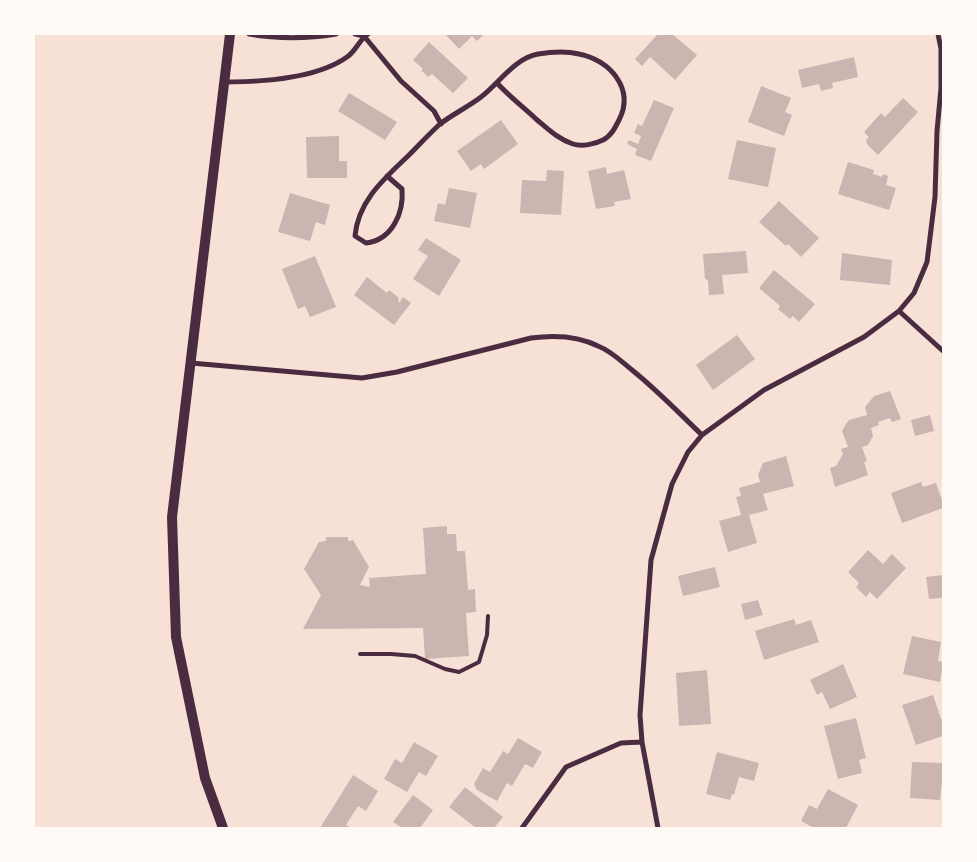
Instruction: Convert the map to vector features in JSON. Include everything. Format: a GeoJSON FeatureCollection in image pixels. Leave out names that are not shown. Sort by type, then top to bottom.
{"type":"FeatureCollection","features":[{"type":"Feature","properties":{"kind":"main road"},"geometry":{"type":"LineString","coordinates":[[223,828],[205,778],[176,637],[172,517],[230,34]]}},
{"type":"Feature","properties":{"kind":"street"},"geometry":{"type":"LineString","coordinates":[[249,34],[271,38],[314,38],[336,34]]}},
{"type":"Feature","properties":{"kind":"street"},"geometry":{"type":"LineString","coordinates":[[354,34],[366,35],[401,81],[434,111],[441,124]]}},
{"type":"Feature","properties":{"kind":"street"},"geometry":{"type":"LineString","coordinates":[[658,828],[642,742],[640,715],[651,560],[672,484],[688,452],[702,435],[764,390],[864,337],[899,311],[914,293],[927,262],[935,197],[937,131],[941,88],[941,49],[938,34]]}},
{"type":"Feature","properties":{"kind":"street"},"geometry":{"type":"LineString","coordinates":[[224,82],[281,79],[326,68],[349,56],[366,35]]}},
{"type":"Feature","properties":{"kind":"street"},"geometry":{"type":"LineString","coordinates":[[387,176],[402,189],[403,202],[400,215],[388,232],[377,242],[366,243],[355,236],[356,222],[374,188],[441,124],[462,111],[523,59],[537,54],[579,53],[599,61],[614,72],[622,84],[625,96],[622,115],[612,132],[604,140],[590,144],[575,145],[555,136],[497,83]]}},
{"type":"Feature","properties":{"kind":"street"},"geometry":{"type":"LineString","coordinates":[[899,311],[943,351]]}},
{"type":"Feature","properties":{"kind":"street"},"geometry":{"type":"LineString","coordinates":[[190,363],[362,378],[384,375],[525,340],[551,336],[565,337],[597,345],[613,354],[656,390],[702,435]]}},
{"type":"Feature","properties":{"kind":"street"},"geometry":{"type":"LineString","coordinates":[[522,828],[566,767],[621,743],[642,742]]}},
{"type":"Feature","properties":{"kind":"lane"},"geometry":{"type":"LineString","coordinates":[[360,654],[415,656],[445,669],[460,672],[479,662],[487,635],[488,616]]}},
{"type":"Feature","properties":{"kind":"building"},"geometry":{"type":"Polygon","coordinates":[[[445,34],[484,34],[477,41],[472,36],[459,49],[445,34]]]}},
{"type":"Feature","properties":{"kind":"building"},"geometry":{"type":"Polygon","coordinates":[[[658,34],[672,34],[697,55],[675,80],[650,57],[642,66],[635,59],[658,34]]]}},
{"type":"Feature","properties":{"kind":"building"},"geometry":{"type":"Polygon","coordinates":[[[429,42],[468,78],[453,93],[432,74],[428,77],[421,70],[423,69],[413,60],[429,42]]]}},
{"type":"Feature","properties":{"kind":"building"},"geometry":{"type":"Polygon","coordinates":[[[854,57],[858,77],[832,83],[833,88],[821,91],[819,84],[802,88],[798,70],[854,57]]]}},
{"type":"Feature","properties":{"kind":"building"},"geometry":{"type":"Polygon","coordinates":[[[761,86],[791,98],[785,112],[792,115],[784,136],[748,122],[761,86]]]}},
{"type":"Feature","properties":{"kind":"building"},"geometry":{"type":"Polygon","coordinates":[[[349,93],[397,122],[385,140],[338,111],[349,93]]]}},
{"type":"Feature","properties":{"kind":"building"},"geometry":{"type":"Polygon","coordinates":[[[903,98],[918,112],[878,155],[867,144],[866,140],[869,137],[864,132],[881,113],[885,117],[903,98]]]}},
{"type":"Feature","properties":{"kind":"building"},"geometry":{"type":"Polygon","coordinates":[[[654,100],[674,108],[651,161],[635,155],[637,149],[627,144],[629,140],[638,144],[641,136],[634,133],[638,124],[642,126],[654,100]]]}},
{"type":"Feature","properties":{"kind":"building"},"geometry":{"type":"Polygon","coordinates":[[[501,120],[518,144],[484,169],[481,164],[471,171],[457,151],[501,120]]]}},
{"type":"Feature","properties":{"kind":"building"},"geometry":{"type":"Polygon","coordinates":[[[339,136],[339,161],[347,161],[347,178],[307,178],[306,137],[339,136]]]}},
{"type":"Feature","properties":{"kind":"building"},"geometry":{"type":"Polygon","coordinates":[[[737,140],[776,148],[768,187],[728,179],[737,140]]]}},
{"type":"Feature","properties":{"kind":"building"},"geometry":{"type":"Polygon","coordinates":[[[848,162],[874,170],[873,174],[882,177],[883,174],[888,176],[886,185],[896,188],[889,210],[838,194],[848,162]]]}},
{"type":"Feature","properties":{"kind":"building"},"geometry":{"type":"Polygon","coordinates":[[[606,167],[607,174],[624,170],[631,199],[614,202],[615,206],[596,209],[588,171],[606,167]]]}},
{"type":"Feature","properties":{"kind":"building"},"geometry":{"type":"Polygon","coordinates":[[[547,170],[564,171],[561,215],[520,213],[522,180],[546,181],[547,170]]]}},
{"type":"Feature","properties":{"kind":"building"},"geometry":{"type":"Polygon","coordinates":[[[449,188],[477,193],[470,228],[434,221],[438,203],[445,205],[449,188]]]}},
{"type":"Feature","properties":{"kind":"building"},"geometry":{"type":"Polygon","coordinates":[[[290,193],[330,205],[325,225],[316,222],[310,241],[278,232],[290,193]]]}},
{"type":"Feature","properties":{"kind":"building"},"geometry":{"type":"Polygon","coordinates":[[[779,201],[819,238],[801,257],[788,244],[786,246],[759,222],[779,201]]]}},
{"type":"Feature","properties":{"kind":"building"},"geometry":{"type":"Polygon","coordinates":[[[426,238],[461,260],[439,296],[413,279],[428,256],[418,250],[426,238]]]}},
{"type":"Feature","properties":{"kind":"building"},"geometry":{"type":"Polygon","coordinates":[[[746,251],[748,273],[722,275],[724,294],[709,295],[708,280],[705,279],[703,254],[746,251]]]}},
{"type":"Feature","properties":{"kind":"building"},"geometry":{"type":"Polygon","coordinates":[[[842,253],[892,260],[890,285],[840,280],[842,253]]]}},
{"type":"Feature","properties":{"kind":"building"},"geometry":{"type":"Polygon","coordinates":[[[315,256],[336,307],[310,317],[305,306],[298,309],[282,269],[315,256]]]}},
{"type":"Feature","properties":{"kind":"building"},"geometry":{"type":"Polygon","coordinates":[[[774,270],[815,304],[799,322],[793,316],[790,319],[778,309],[780,306],[759,288],[774,270]]]}},
{"type":"Feature","properties":{"kind":"building"},"geometry":{"type":"Polygon","coordinates":[[[367,277],[387,293],[389,290],[398,297],[399,303],[403,297],[411,303],[394,325],[354,295],[367,277]]]}},
{"type":"Feature","properties":{"kind":"building"},"geometry":{"type":"Polygon","coordinates":[[[737,335],[755,359],[713,390],[696,365],[737,335]]]}},
{"type":"Feature","properties":{"kind":"building"},"geometry":{"type":"Polygon","coordinates":[[[890,391],[901,419],[892,422],[890,418],[878,422],[879,425],[871,428],[873,436],[868,445],[862,447],[867,461],[864,462],[868,475],[835,487],[830,468],[836,466],[843,454],[841,449],[848,447],[842,431],[846,424],[849,420],[867,415],[865,407],[874,396],[890,391]]]}},
{"type":"Feature","properties":{"kind":"building"},"geometry":{"type":"Polygon","coordinates":[[[930,415],[934,431],[915,436],[911,420],[930,415]]]}},
{"type":"Feature","properties":{"kind":"building"},"geometry":{"type":"Polygon","coordinates":[[[786,456],[794,486],[763,494],[768,510],[749,515],[757,543],[728,552],[719,521],[741,515],[736,497],[741,496],[739,488],[760,482],[758,475],[763,463],[786,456]]]}},
{"type":"Feature","properties":{"kind":"building"},"geometry":{"type":"Polygon","coordinates":[[[921,482],[923,487],[936,483],[943,508],[902,523],[891,493],[921,482]]]}},
{"type":"Feature","properties":{"kind":"building"},"geometry":{"type":"Polygon","coordinates":[[[447,526],[447,534],[456,534],[457,551],[465,551],[468,590],[475,589],[476,612],[466,613],[469,656],[425,659],[423,628],[303,629],[321,595],[304,569],[319,542],[326,541],[326,537],[348,537],[348,541],[353,540],[369,567],[360,585],[370,587],[369,578],[426,574],[423,528],[447,526]]]}},
{"type":"Feature","properties":{"kind":"building"},"geometry":{"type":"Polygon","coordinates":[[[868,550],[883,564],[892,554],[906,568],[877,599],[870,592],[866,597],[856,587],[859,583],[848,572],[868,550]]]}},
{"type":"Feature","properties":{"kind":"building"},"geometry":{"type":"Polygon","coordinates":[[[715,567],[720,587],[683,596],[678,576],[715,567]]]}},
{"type":"Feature","properties":{"kind":"building"},"geometry":{"type":"Polygon","coordinates":[[[943,575],[943,598],[929,599],[926,577],[943,575]]]}},
{"type":"Feature","properties":{"kind":"building"},"geometry":{"type":"Polygon","coordinates":[[[758,600],[763,615],[745,620],[741,604],[758,600]]]}},
{"type":"Feature","properties":{"kind":"building"},"geometry":{"type":"Polygon","coordinates":[[[794,619],[796,625],[811,620],[819,642],[764,660],[755,631],[794,619]]]}},
{"type":"Feature","properties":{"kind":"building"},"geometry":{"type":"Polygon","coordinates":[[[912,636],[941,642],[938,661],[943,662],[940,682],[903,674],[912,636]]]}},
{"type":"Feature","properties":{"kind":"building"},"geometry":{"type":"Polygon","coordinates":[[[843,664],[857,697],[830,709],[822,692],[817,695],[810,680],[843,664]]]}},
{"type":"Feature","properties":{"kind":"building"},"geometry":{"type":"Polygon","coordinates":[[[707,670],[711,724],[679,726],[676,673],[707,670]]]}},
{"type":"Feature","properties":{"kind":"building"},"geometry":{"type":"Polygon","coordinates":[[[933,695],[941,719],[943,719],[943,736],[916,745],[902,705],[933,695]]]}},
{"type":"Feature","properties":{"kind":"building"},"geometry":{"type":"Polygon","coordinates":[[[856,718],[866,758],[859,760],[862,773],[838,779],[824,726],[856,718]]]}},
{"type":"Feature","properties":{"kind":"building"},"geometry":{"type":"Polygon","coordinates":[[[518,738],[542,752],[533,768],[525,764],[512,786],[507,783],[497,801],[477,790],[474,784],[483,768],[490,772],[503,751],[508,754],[518,738]]]}},
{"type":"Feature","properties":{"kind":"building"},"geometry":{"type":"Polygon","coordinates":[[[414,742],[438,756],[426,776],[419,772],[407,792],[384,779],[395,759],[402,763],[414,742]]]}},
{"type":"Feature","properties":{"kind":"building"},"geometry":{"type":"Polygon","coordinates":[[[717,752],[759,763],[754,781],[739,777],[734,795],[732,794],[730,800],[706,794],[717,752]]]}},
{"type":"Feature","properties":{"kind":"building"},"geometry":{"type":"Polygon","coordinates":[[[912,762],[943,763],[943,782],[940,800],[910,798],[912,762]]]}},
{"type":"Feature","properties":{"kind":"building"},"geometry":{"type":"Polygon","coordinates":[[[353,775],[378,791],[366,811],[358,806],[346,825],[349,828],[320,828],[353,775]]]}},
{"type":"Feature","properties":{"kind":"building"},"geometry":{"type":"Polygon","coordinates":[[[465,787],[503,817],[494,828],[476,828],[449,807],[465,787]]]}},
{"type":"Feature","properties":{"kind":"building"},"geometry":{"type":"Polygon","coordinates":[[[828,789],[858,805],[846,828],[814,828],[801,821],[809,805],[817,809],[828,789]]]}},
{"type":"Feature","properties":{"kind":"building"},"geometry":{"type":"Polygon","coordinates":[[[413,795],[433,810],[420,828],[402,828],[393,822],[413,795]]]}}]}
